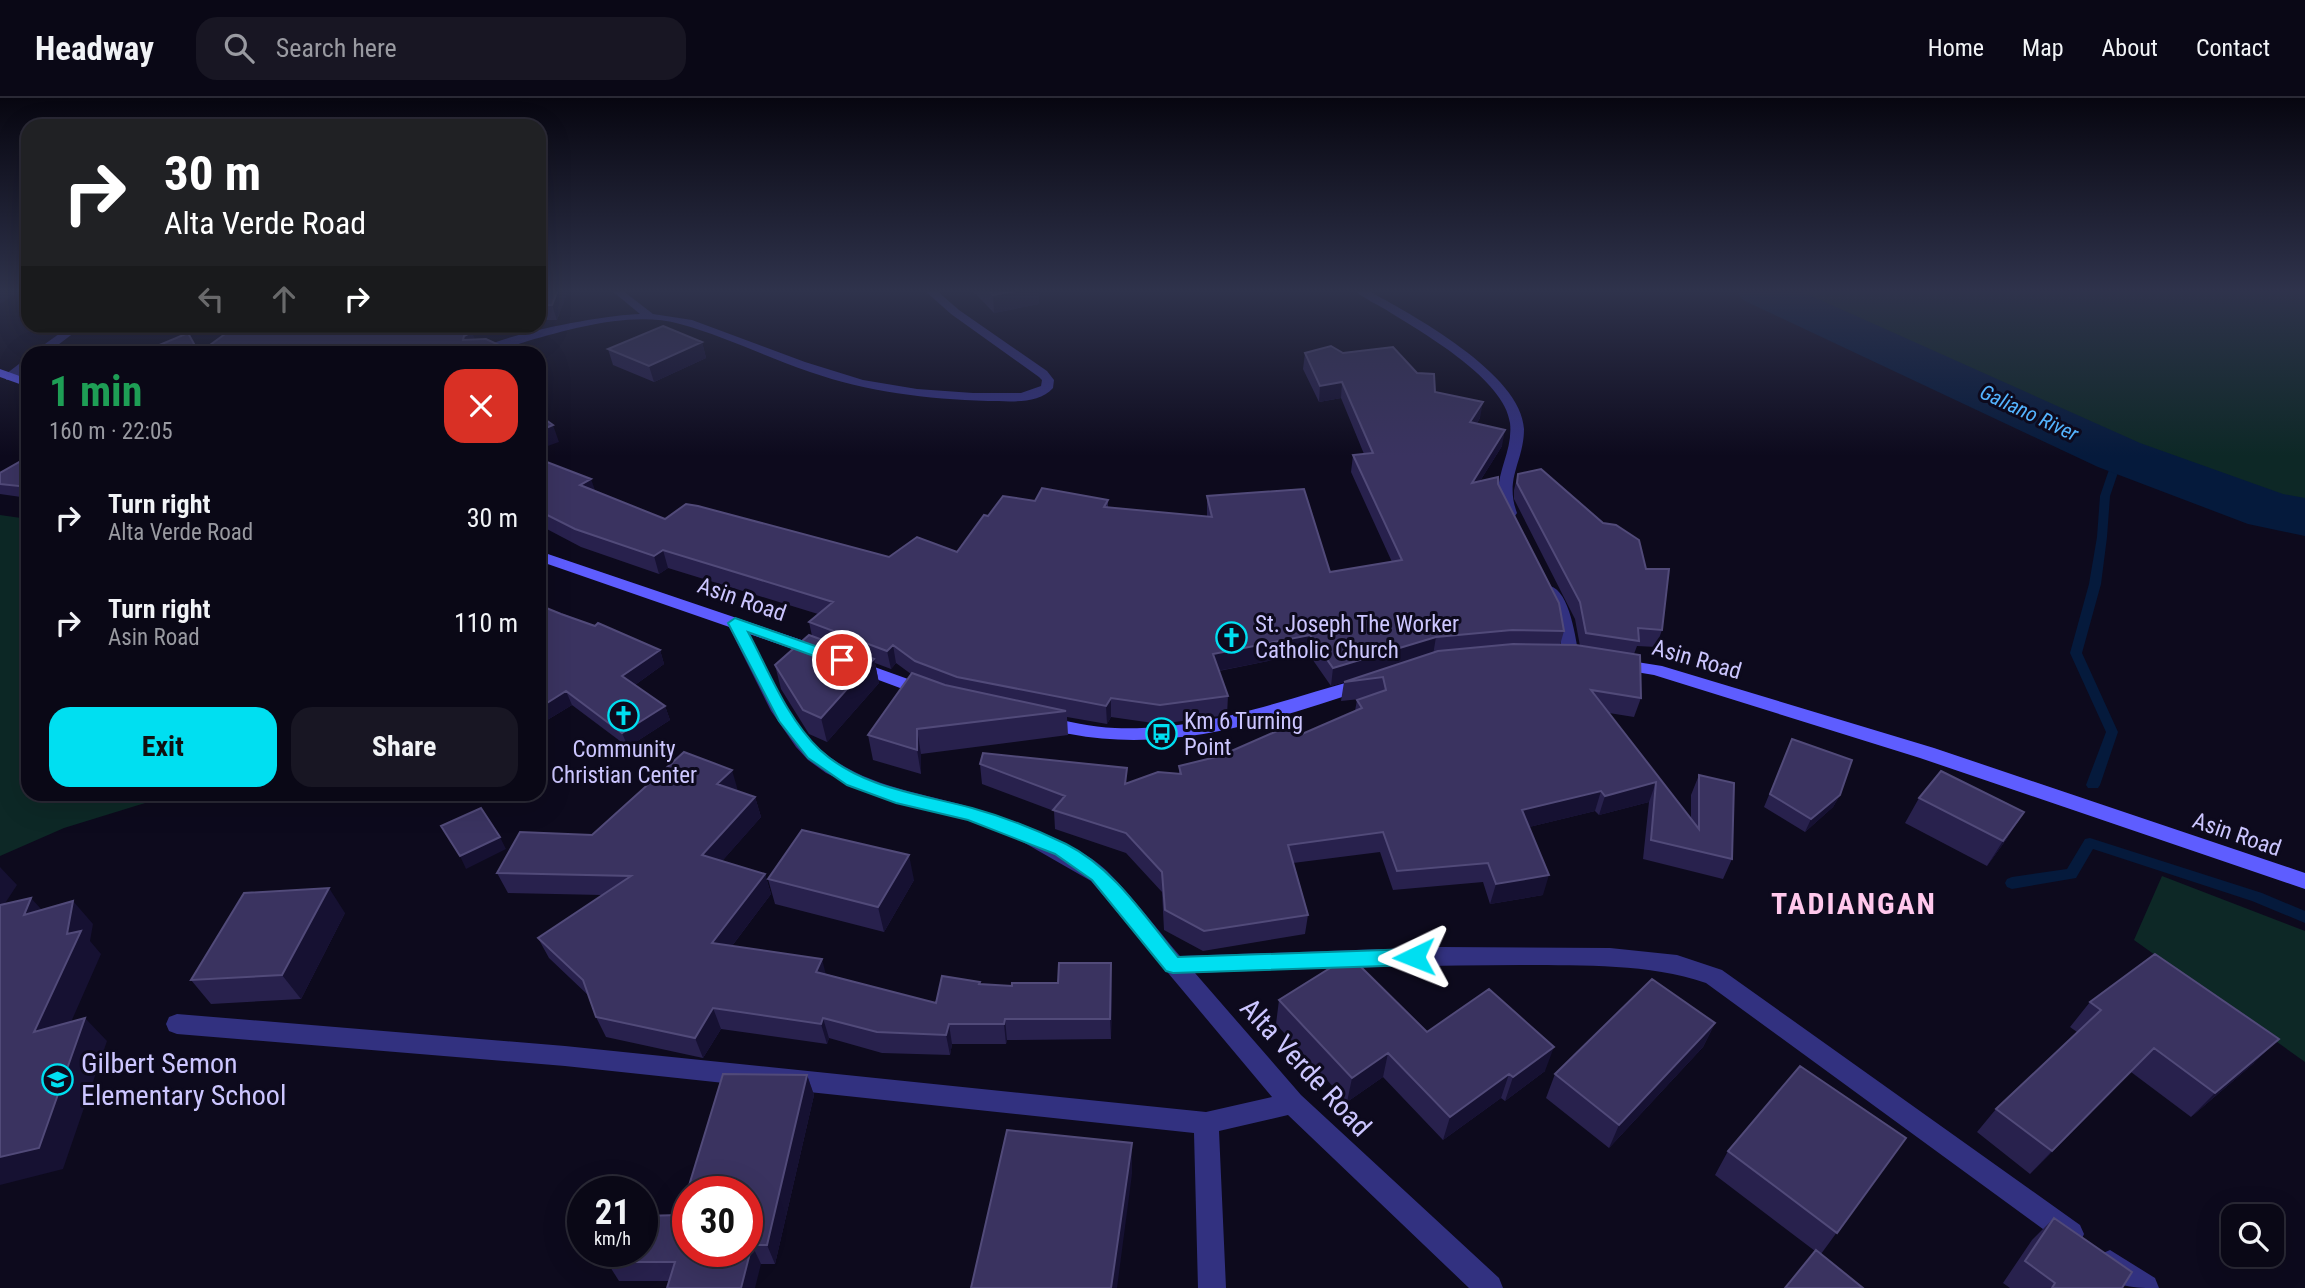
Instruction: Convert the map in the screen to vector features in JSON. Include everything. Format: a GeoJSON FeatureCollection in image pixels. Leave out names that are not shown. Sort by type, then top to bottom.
{"type":"FeatureCollection","features":[{"type":"Feature","properties":{"kind":"main road","name":"Asin Road"},"geometry":{"type":"LineString","coordinates":[[546,558],[735,623],[943,699]]}},
{"type":"Feature","properties":{"kind":"main road","name":"Asin Road"},"geometry":{"type":"LineString","coordinates":[[1577,659],[1656,670],[1927,753],[2305,881]]}},
{"type":"Feature","properties":{"kind":"main road"},"geometry":{"type":"LineString","coordinates":[[1028,719],[1112,734],[1161,734],[1203,730],[1313,701],[1385,676]]}},
{"type":"Feature","properties":{"kind":"street"},"geometry":{"type":"LineString","coordinates":[[750,346],[844,380],[910,391],[992,397],[1029,396],[1041,393],[1047,388],[1048,380],[1043,374],[1003,346]]}},
{"type":"Feature","properties":{"kind":"street"},"geometry":{"type":"LineString","coordinates":[[1445,346],[1496,385],[1509,402],[1517,420],[1517,437],[1502,485],[1504,500],[1514,521]]}},
{"type":"Feature","properties":{"kind":"street"},"geometry":{"type":"LineString","coordinates":[[5,375],[21,365]]}},
{"type":"Feature","properties":{"kind":"street"},"geometry":{"type":"LineString","coordinates":[[1542,576],[1565,620],[1577,659]]}},
{"type":"Feature","properties":{"kind":"street","name":"Alta Verde Road"},"geometry":{"type":"LineString","coordinates":[[735,623],[787,721],[814,754],[853,780],[896,796],[972,814],[1061,849],[1098,875],[1292,1103],[1489,1288]]}},
{"type":"Feature","properties":{"kind":"street"},"geometry":{"type":"LineString","coordinates":[[1173,965],[1440,956],[1610,957],[1677,964],[1714,976],[2145,1288]]}},
{"type":"Feature","properties":{"kind":"street"},"geometry":{"type":"LineString","coordinates":[[177,1024],[565,1056],[1206,1123],[1292,1103]]}},
{"type":"Feature","properties":{"kind":"street"},"geometry":{"type":"LineString","coordinates":[[1206,1123],[1212,1288]]}},
{"type":"Feature","properties":{"kind":"green space"},"geometry":{"type":"Polygon","coordinates":[[[1881,346],[2305,346],[2305,517],[2270,511],[2119,455],[1881,346]]]}},
{"type":"Feature","properties":{"kind":"green space"},"geometry":{"type":"Polygon","coordinates":[[[0,515],[21,518],[21,801],[152,801],[64,828],[0,856],[0,515]]]}},
{"type":"Feature","properties":{"kind":"green space"},"geometry":{"type":"Polygon","coordinates":[[[2162,876],[2305,931],[2305,1062],[2134,940],[2162,876]]]}},
{"type":"Feature","properties":{"kind":"building"},"geometry":{"type":"Polygon","coordinates":[[[209,346],[500,346],[501,346],[209,346]]]}},
{"type":"Feature","properties":{"kind":"building"},"geometry":{"type":"Polygon","coordinates":[[[616,346],[694,346],[649,366],[608,349],[616,346]]]}},
{"type":"Feature","properties":{"kind":"building"},"geometry":{"type":"Polygon","coordinates":[[[1331,346],[1343,353],[1393,347],[1417,373],[1434,374],[1435,392],[1483,402],[1470,422],[1505,430],[1472,483],[1498,477],[1498,484],[1559,603],[1564,631],[1512,630],[1436,637],[1333,668],[1310,635],[1213,654],[1228,696],[1160,705],[1111,698],[1106,706],[957,677],[915,661],[893,645],[887,651],[809,622],[833,602],[663,550],[654,556],[575,529],[546,514],[546,462],[591,479],[580,485],[665,519],[686,504],[698,506],[889,557],[917,537],[957,552],[984,515],[988,516],[1003,496],[1035,501],[1042,488],[1108,500],[1104,507],[1212,517],[1207,496],[1304,489],[1330,572],[1402,560],[1353,455],[1373,453],[1342,382],[1320,386],[1305,353],[1331,346]]]}},
{"type":"Feature","properties":{"kind":"building"},"geometry":{"type":"Polygon","coordinates":[[[21,461],[21,486],[0,484],[0,473],[21,461]]]}},
{"type":"Feature","properties":{"kind":"building"},"geometry":{"type":"Polygon","coordinates":[[[1541,469],[1603,523],[1616,525],[1639,540],[1646,569],[1669,569],[1662,630],[1638,628],[1639,641],[1586,633],[1580,602],[1517,483],[1518,474],[1541,469]]]}},
{"type":"Feature","properties":{"kind":"building"},"geometry":{"type":"Polygon","coordinates":[[[546,608],[595,626],[598,623],[660,650],[622,676],[665,706],[622,733],[566,691],[546,704],[546,608]]]}},
{"type":"Feature","properties":{"kind":"building"},"geometry":{"type":"Polygon","coordinates":[[[809,635],[874,659],[821,718],[803,710],[775,665],[809,635]]]}},
{"type":"Feature","properties":{"kind":"building"},"geometry":{"type":"Polygon","coordinates":[[[1513,644],[1576,645],[1640,655],[1641,698],[1591,690],[1699,829],[1699,775],[1734,783],[1732,859],[1651,840],[1656,782],[1605,796],[1601,791],[1522,810],[1549,875],[1496,884],[1488,863],[1397,871],[1383,832],[1288,845],[1308,915],[1204,931],[1165,910],[1162,872],[1126,833],[1053,810],[1065,796],[980,764],[983,753],[1127,768],[1125,784],[1158,772],[1181,774],[1179,766],[1220,756],[1293,724],[1302,734],[1362,708],[1357,700],[1386,690],[1383,677],[1344,682],[1438,651],[1513,644]]]}},
{"type":"Feature","properties":{"kind":"building"},"geometry":{"type":"Polygon","coordinates":[[[912,673],[945,685],[1066,711],[917,729],[917,750],[868,735],[912,673]]]}},
{"type":"Feature","properties":{"kind":"building"},"geometry":{"type":"Polygon","coordinates":[[[1792,739],[1852,760],[1840,795],[1811,819],[1770,794],[1792,739]]]}},
{"type":"Feature","properties":{"kind":"building"},"geometry":{"type":"Polygon","coordinates":[[[684,752],[732,770],[717,784],[755,797],[702,855],[765,874],[712,943],[822,959],[816,972],[936,1003],[942,976],[980,982],[979,984],[1012,986],[1012,983],[1058,983],[1059,963],[1111,963],[1110,1019],[1005,1019],[1004,1024],[949,1024],[946,1035],[877,1032],[823,1018],[821,1024],[713,1008],[695,1038],[596,1017],[583,980],[538,938],[631,876],[497,873],[520,832],[592,835],[684,752]]]}},
{"type":"Feature","properties":{"kind":"building"},"geometry":{"type":"Polygon","coordinates":[[[1941,771],[2024,812],[2003,841],[1919,798],[1941,771]]]}},
{"type":"Feature","properties":{"kind":"building"},"geometry":{"type":"Polygon","coordinates":[[[481,808],[500,837],[460,856],[441,826],[481,808]]]}},
{"type":"Feature","properties":{"kind":"building"},"geometry":{"type":"Polygon","coordinates":[[[802,830],[909,855],[878,907],[768,879],[802,830]]]}},
{"type":"Feature","properties":{"kind":"building"},"geometry":{"type":"Polygon","coordinates":[[[329,888],[282,975],[191,980],[244,893],[329,888]]]}},
{"type":"Feature","properties":{"kind":"building"},"geometry":{"type":"Polygon","coordinates":[[[31,898],[24,915],[73,901],[67,934],[81,931],[34,1032],[85,1018],[39,1148],[0,1157],[0,905],[31,898]]]}},
{"type":"Feature","properties":{"kind":"building"},"geometry":{"type":"Polygon","coordinates":[[[2155,954],[2279,1039],[2215,1093],[2154,1048],[2052,1151],[1996,1109],[2101,1010],[2090,1002],[2155,954]]]}},
{"type":"Feature","properties":{"kind":"building"},"geometry":{"type":"Polygon","coordinates":[[[1343,960],[1354,960],[1427,1032],[1489,989],[1554,1047],[1513,1077],[1509,1074],[1450,1117],[1388,1053],[1352,1078],[1279,1000],[1343,960]]]}},
{"type":"Feature","properties":{"kind":"building"},"geometry":{"type":"Polygon","coordinates":[[[1652,979],[1715,1023],[1619,1125],[1555,1074],[1652,979]]]}},
{"type":"Feature","properties":{"kind":"building"},"geometry":{"type":"Polygon","coordinates":[[[1800,1066],[1906,1138],[1837,1233],[1728,1151],[1800,1066]]]}},
{"type":"Feature","properties":{"kind":"building"},"geometry":{"type":"Polygon","coordinates":[[[723,1074],[807,1075],[767,1245],[763,1245],[763,1176],[692,1176],[723,1074]]]}},
{"type":"Feature","properties":{"kind":"building"},"geometry":{"type":"Polygon","coordinates":[[[1007,1130],[1132,1143],[1111,1288],[971,1288],[1007,1130]]]}},
{"type":"Feature","properties":{"kind":"building"},"geometry":{"type":"Polygon","coordinates":[[[672,1215],[672,1262],[658,1262],[658,1216],[672,1215]]]}},
{"type":"Feature","properties":{"kind":"building"},"geometry":{"type":"Polygon","coordinates":[[[2054,1218],[2132,1272],[2122,1288],[2052,1288],[2055,1283],[2025,1261],[2054,1218]]]}},
{"type":"Feature","properties":{"kind":"building"},"geometry":{"type":"Polygon","coordinates":[[[1816,1250],[1863,1288],[1785,1288],[1816,1250]]]}},
{"type":"Feature","properties":{"kind":"building"},"geometry":{"type":"Polygon","coordinates":[[[673,1267],[746,1267],[741,1288],[667,1288],[673,1267]]]}},
{"type":"Feature","properties":{"kind":"waterway","name":"Galiano River"},"geometry":{"type":"LineString","coordinates":[[1881,346],[2119,455],[2270,511],[2305,517]]}},
{"type":"Feature","properties":{"kind":"waterway"},"geometry":{"type":"LineString","coordinates":[[2093,785],[2112,732],[2076,653],[2095,584],[2105,496],[2119,455]]}},
{"type":"Feature","properties":{"kind":"waterway"},"geometry":{"type":"LineString","coordinates":[[2012,883],[2071,874],[2090,843],[2257,897],[2305,917]]}},
{"type":"Feature","properties":{"kind":"place","name":"St. Joseph The Worker Catholic Church"},"geometry":{"type":"Point","coordinates":[1232,637]}},
{"type":"Feature","properties":{"kind":"place","name":"Community Christian Center"},"geometry":{"type":"Point","coordinates":[624,715]}},
{"type":"Feature","properties":{"kind":"place","name":"Km 6 Turning Point"},"geometry":{"type":"Point","coordinates":[1161,734]}},
{"type":"Feature","properties":{"kind":"place","name":"Gilbert Semon Elementary School"},"geometry":{"type":"Point","coordinates":[58,1079]}},
{"type":"Feature","properties":{"kind":"district","name":"TADIANGAN"},"geometry":{"type":"Point","coordinates":[1854,904]}},
{"type":"Feature","properties":{"kind":"route"},"geometry":{"type":"LineString","coordinates":[[842,660],[735,623],[787,721],[814,754],[853,780],[896,796],[972,814],[1061,849],[1098,875],[1173,965],[1414,957]]}}]}
